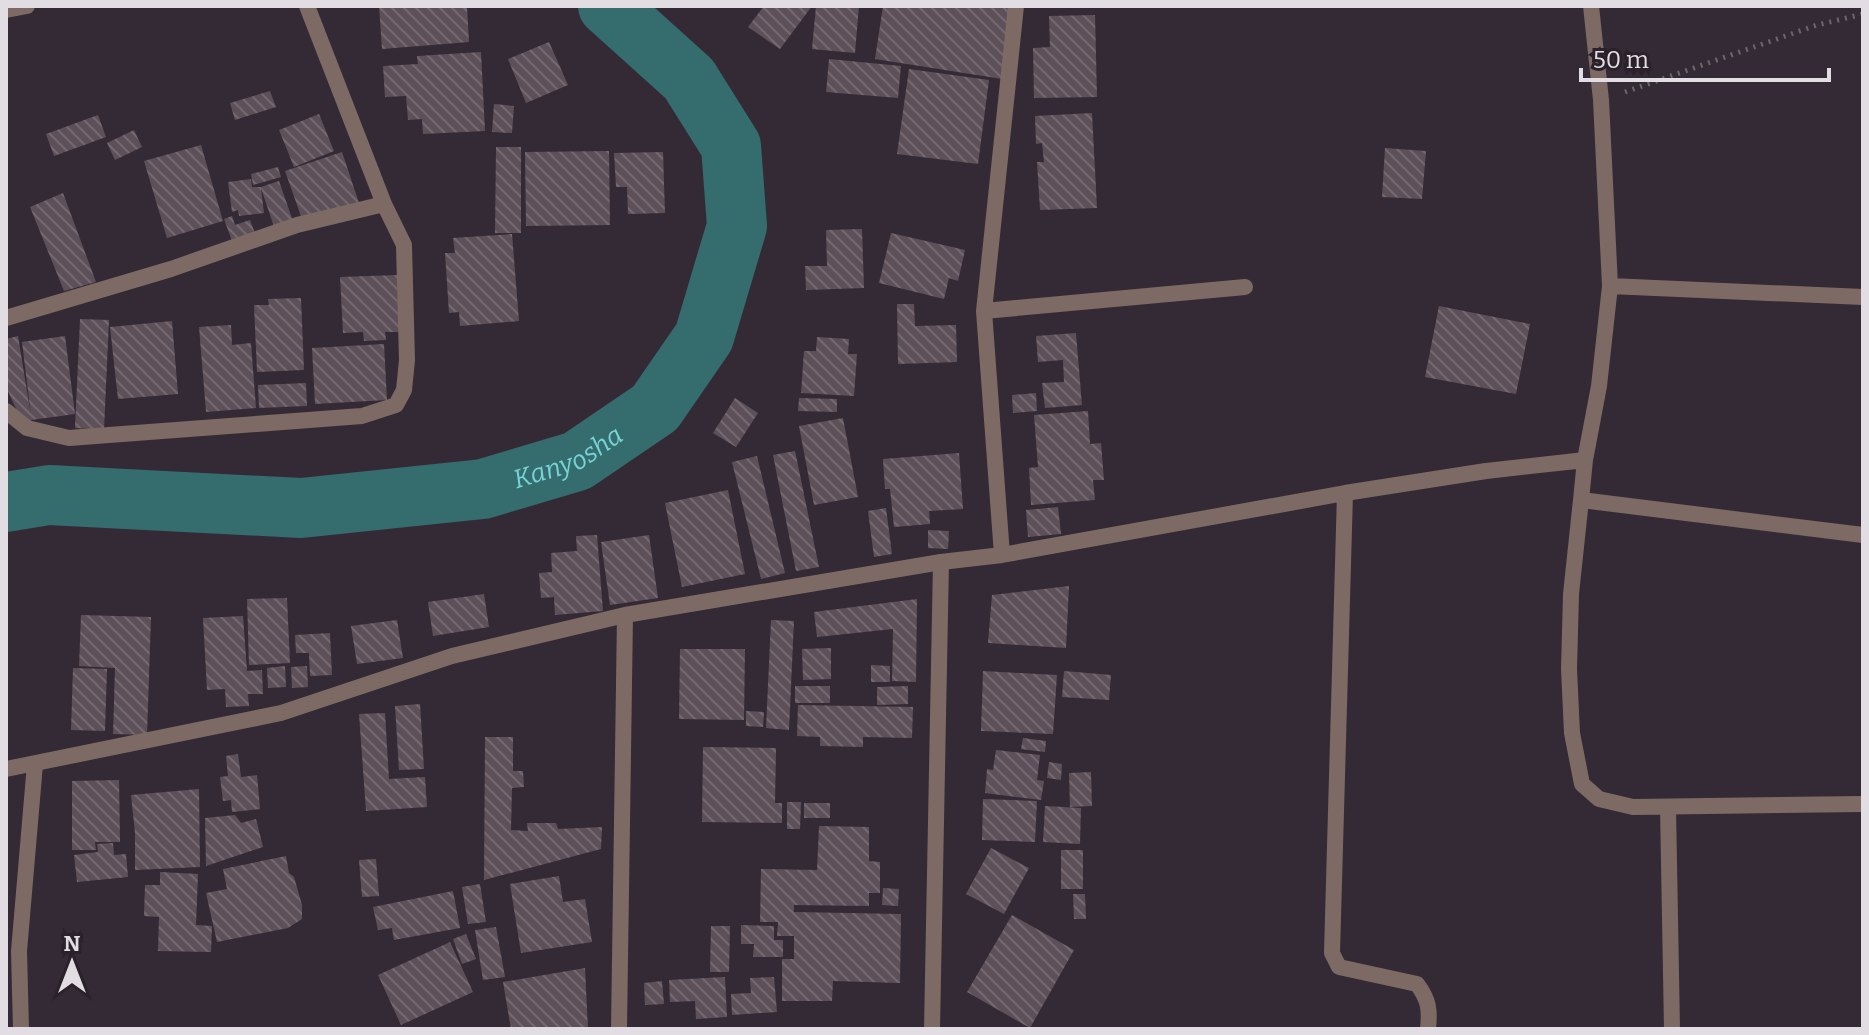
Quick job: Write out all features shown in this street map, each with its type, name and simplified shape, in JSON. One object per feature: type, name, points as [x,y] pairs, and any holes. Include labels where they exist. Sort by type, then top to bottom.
[{"type":"street","points":[[6,10],[27,6]]},
{"type":"street","points":[[6,411],[27,428],[69,438],[362,416],[396,405],[404,390],[407,360],[404,245],[384,204],[307,6]]},
{"type":"street","points":[[1002,555],[984,311],[1016,6]]},
{"type":"street","points":[[1591,6],[1601,100],[1610,286],[1599,386],[1585,460],[1571,594],[1569,669],[1572,733],[1582,784],[1599,799],[1633,807],[1863,804]]},
{"type":"street","points":[[6,318],[171,269],[297,225],[384,204]]},
{"type":"street","points":[[1610,286],[1863,297]]},
{"type":"street","points":[[984,311],[1245,287]]},
{"type":"street","points":[[6,769],[281,713],[452,656],[625,615],[941,562],[1002,555],[1345,493],[1486,471],[1585,460]]},
{"type":"street","points":[[1345,493],[1332,953],[1339,967],[1417,984],[1427,998],[1430,1013],[1428,1029]]},
{"type":"street","points":[[1581,500],[1863,535]]},
{"type":"street","points":[[932,1029],[941,562]]},
{"type":"street","points":[[619,1029],[625,615]]},
{"type":"street","points":[[21,1029],[19,951],[35,764]]},
{"type":"street","points":[[1668,807],[1672,1029]]},
{"type":"path","points":[[1601,100],[1817,25],[1863,14]]},
{"type":"building","points":[[379,6],[467,6],[469,42],[382,49]]},
{"type":"building","points":[[764,6],[812,6],[780,49],[748,27]]},
{"type":"building","points":[[816,6],[859,6],[855,53],[812,49]]},
{"type":"building","points":[[883,6],[1012,6],[1002,79],[875,59]]},
{"type":"building","points":[[1095,15],[1097,97],[1034,98],[1033,48],[1050,47],[1049,16]]},
{"type":"building","points":[[549,42],[568,85],[526,103],[508,59]]},
{"type":"building","points":[[481,52],[485,131],[423,134],[422,119],[408,120],[406,96],[385,97],[383,66],[418,64],[417,56]]},
{"type":"building","points":[[829,59],[901,66],[898,98],[826,92]]},
{"type":"building","points":[[909,69],[989,80],[978,164],[897,154]]},
{"type":"building","points":[[270,91],[276,107],[235,120],[230,103]]},
{"type":"building","points":[[494,104],[514,106],[512,133],[492,132]]},
{"type":"building","points":[[1092,113],[1097,208],[1040,210],[1037,162],[1044,162],[1042,143],[1036,144],[1035,116]]},
{"type":"building","points":[[319,114],[334,151],[294,167],[279,130]]},
{"type":"building","points":[[98,115],[106,137],[54,156],[46,134]]},
{"type":"building","points":[[134,130],[142,147],[115,160],[107,143]]},
{"type":"building","points":[[201,145],[223,221],[167,238],[144,161]]},
{"type":"building","points":[[496,147],[521,147],[521,233],[495,233]]},
{"type":"building","points":[[1385,148],[1426,151],[1422,199],[1382,197]]},
{"type":"building","points":[[609,151],[610,225],[526,226],[525,152]]},
{"type":"building","points":[[342,152],[359,203],[303,222],[285,171]]},
{"type":"building","points":[[663,152],[665,213],[628,214],[627,187],[616,187],[614,153]]},
{"type":"building","points":[[278,167],[281,177],[253,185],[251,174]]},
{"type":"building","points":[[251,179],[252,187],[279,181],[294,224],[275,230],[261,188],[264,213],[239,216],[238,210],[232,212],[228,182]]},
{"type":"building","points":[[63,193],[96,282],[64,291],[30,207]]},
{"type":"building","points":[[232,216],[235,225],[250,220],[255,233],[232,241],[224,219]]},
{"type":"building","points":[[862,229],[864,288],[806,290],[805,266],[827,266],[826,230]]},
{"type":"building","points":[[891,233],[965,250],[958,281],[949,278],[944,299],[879,283]]},
{"type":"building","points":[[512,234],[519,321],[460,326],[459,312],[449,313],[445,253],[455,253],[453,238]]},
{"type":"building","points":[[397,275],[399,332],[385,332],[386,340],[364,341],[363,332],[343,333],[340,277]]},
{"type":"building","points":[[301,298],[304,370],[257,372],[254,305],[269,305],[268,299]]},
{"type":"building","points":[[897,304],[914,304],[915,326],[956,325],[957,362],[898,364]]},
{"type":"building","points":[[1439,306],[1530,324],[1516,394],[1425,377]]},
{"type":"building","points":[[80,319],[109,320],[104,430],[75,428]]},
{"type":"building","points":[[172,321],[178,394],[118,399],[110,327]]},
{"type":"building","points":[[231,325],[232,345],[251,343],[256,408],[206,412],[199,327]]},
{"type":"building","points":[[1076,333],[1082,405],[1045,408],[1042,383],[1064,382],[1063,360],[1038,362],[1036,336]]},
{"type":"building","points":[[18,336],[31,416],[22,342],[65,336],[75,414],[31,420],[32,424],[24,426],[6,387],[6,339]]},
{"type":"building","points":[[817,337],[849,339],[848,354],[857,354],[854,396],[801,393],[804,351],[816,351]]},
{"type":"building","points":[[384,344],[387,400],[315,404],[312,348]]},
{"type":"building","points":[[306,383],[307,406],[259,408],[258,385]]},
{"type":"building","points":[[1036,393],[1037,411],[1013,413],[1012,395]]},
{"type":"building","points":[[735,398],[758,413],[736,447],[713,433]]},
{"type":"building","points":[[799,398],[837,399],[837,412],[798,411]]},
{"type":"building","points":[[1088,411],[1090,444],[1101,443],[1104,480],[1093,480],[1095,500],[1031,505],[1029,468],[1038,467],[1034,415]]},
{"type":"building","points":[[843,418],[858,497],[814,505],[799,426]]},
{"type":"building","points":[[795,451],[819,567],[796,571],[773,455]]},
{"type":"building","points":[[959,453],[963,509],[929,511],[930,524],[894,527],[890,489],[885,489],[883,459]]},
{"type":"building","points":[[757,456],[785,573],[761,579],[732,462]]},
{"type":"building","points":[[728,490],[745,574],[682,587],[665,503]]},
{"type":"building","points":[[1058,507],[1061,534],[1028,537],[1026,510]]},
{"type":"building","points":[[886,508],[892,554],[874,557],[868,511]]},
{"type":"building","points":[[928,530],[949,531],[948,549],[928,548]]},
{"type":"building","points":[[597,535],[603,611],[555,615],[554,597],[541,598],[539,573],[552,572],[551,553],[577,551],[576,536]]},
{"type":"building","points":[[649,535],[658,598],[610,605],[601,542]]},
{"type":"building","points":[[1069,586],[1066,648],[988,643],[992,595]]},
{"type":"building","points":[[484,594],[489,627],[433,636],[428,602]]},
{"type":"building","points":[[287,598],[290,663],[249,665],[247,599]]},
{"type":"building","points":[[917,599],[916,682],[892,681],[893,629],[817,637],[814,612]]},
{"type":"building","points":[[81,615],[151,617],[147,735],[113,734],[115,668],[79,666]]},
{"type":"building","points":[[243,616],[247,671],[262,670],[263,694],[248,694],[249,706],[226,707],[225,689],[207,690],[203,618]]},
{"type":"building","points":[[397,620],[403,658],[357,664],[351,626]]},
{"type":"building","points":[[771,620],[794,621],[789,730],[766,728]]},
{"type":"building","points":[[330,633],[332,675],[310,676],[309,653],[296,653],[295,635]]},
{"type":"building","points":[[831,648],[831,679],[803,680],[802,649]]},
{"type":"building","points":[[680,649],[745,649],[744,720],[679,719]]},
{"type":"building","points":[[871,665],[890,666],[890,682],[871,682]]},
{"type":"building","points":[[285,666],[286,687],[268,688],[267,668]]},
{"type":"building","points":[[307,666],[308,687],[292,688],[291,667]]},
{"type":"building","points":[[73,668],[107,669],[105,731],[71,730]]},
{"type":"building","points":[[983,671],[1057,675],[1053,734],[981,731]]},
{"type":"building","points":[[1064,671],[1111,675],[1109,700],[1062,697]]},
{"type":"building","points":[[795,686],[830,686],[830,703],[795,703]]},
{"type":"building","points":[[908,686],[908,704],[877,705],[877,687]]},
{"type":"building","points":[[420,704],[424,769],[399,770],[395,706]]},
{"type":"building","points":[[798,705],[913,707],[912,738],[863,737],[863,747],[820,746],[820,737],[797,736]]},
{"type":"building","points":[[746,711],[764,712],[763,727],[746,726]]},
{"type":"building","points":[[385,713],[389,779],[425,777],[427,807],[366,811],[359,714]]},
{"type":"building","points":[[485,737],[513,737],[513,771],[523,771],[524,787],[512,788],[511,830],[528,831],[527,823],[556,823],[558,829],[602,827],[601,849],[484,880]]},
{"type":"building","points":[[1023,738],[1046,741],[1045,752],[1021,749]]},
{"type":"building","points":[[703,747],[776,748],[775,803],[782,803],[782,823],[702,822]]},
{"type":"building","points":[[996,750],[1040,755],[1037,780],[1044,781],[1041,800],[985,793],[987,769],[993,770]]},
{"type":"building","points":[[238,754],[241,777],[257,775],[260,809],[232,812],[231,800],[223,801],[220,777],[228,776],[226,756]]},
{"type":"building","points":[[1049,762],[1062,764],[1061,780],[1047,778]]},
{"type":"building","points":[[1091,772],[1092,806],[1070,807],[1069,773]]},
{"type":"building","points":[[119,780],[120,842],[95,842],[96,850],[72,850],[72,781]]},
{"type":"building","points":[[199,789],[200,867],[135,870],[131,795]]},
{"type":"building","points":[[983,799],[1037,801],[1035,842],[982,840]]},
{"type":"building","points":[[787,802],[801,802],[800,829],[787,829]]},
{"type":"building","points":[[804,803],[830,803],[830,818],[804,818]]},
{"type":"building","points":[[1045,806],[1081,808],[1080,844],[1043,842]]},
{"type":"building","points":[[235,815],[241,823],[256,819],[263,847],[206,866],[205,818]]},
{"type":"building","points":[[819,826],[869,827],[869,861],[880,862],[880,893],[869,893],[869,906],[794,905],[794,912],[901,914],[900,983],[833,981],[832,1001],[782,1001],[782,959],[794,959],[794,936],[777,936],[778,922],[760,922],[761,869],[817,870]]},
{"type":"building","points":[[113,843],[114,855],[126,854],[128,877],[77,882],[74,855],[98,852],[97,844]]},
{"type":"building","points":[[991,848],[1029,868],[1004,914],[966,894]]},
{"type":"building","points":[[1061,850],[1083,850],[1083,889],[1061,889]]},
{"type":"building","points":[[286,856],[289,873],[294,877],[302,905],[302,919],[288,928],[217,942],[206,893],[227,889],[223,869]]},
{"type":"building","points":[[376,859],[379,896],[362,897],[359,860]]},
{"type":"building","points":[[160,872],[198,874],[196,925],[212,926],[211,952],[158,951],[159,917],[144,916],[145,885],[160,885]]},
{"type":"building","points":[[559,876],[563,902],[585,899],[592,942],[521,953],[510,884]]},
{"type":"building","points":[[480,884],[486,922],[468,924],[462,887]]},
{"type":"building","points":[[883,888],[899,889],[898,906],[882,905]]},
{"type":"building","points":[[453,891],[460,928],[394,940],[392,928],[378,930],[373,907]]},
{"type":"building","points":[[1073,894],[1085,894],[1086,919],[1074,919]]},
{"type":"building","points":[[1012,915],[1074,950],[1030,1028],[967,992]]},
{"type":"building","points":[[741,925],[774,926],[774,940],[783,940],[783,957],[753,957],[754,944],[741,944]]},
{"type":"building","points":[[711,926],[730,926],[729,972],[710,972]]},
{"type":"building","points":[[496,927],[505,977],[483,980],[475,930]]},
{"type":"building","points":[[466,934],[476,959],[462,964],[453,939]]},
{"type":"building","points":[[450,942],[473,992],[401,1025],[378,975]]},
{"type":"building","points":[[585,968],[588,1029],[511,1029],[503,982]]},
{"type":"building","points":[[725,977],[727,1017],[696,1019],[695,1001],[670,1002],[669,980]]},
{"type":"building","points":[[774,977],[777,1012],[732,1015],[731,994],[751,993],[750,978]]},
{"type":"building","points":[[662,981],[664,1004],[645,1005],[644,983]]},
{"type":"waterway","name":"Kanyosha","points":[[6,502],[49,495],[301,508],[483,489],[577,461],[655,408],[704,337],[737,226],[731,146],[689,79],[608,6]]}]
